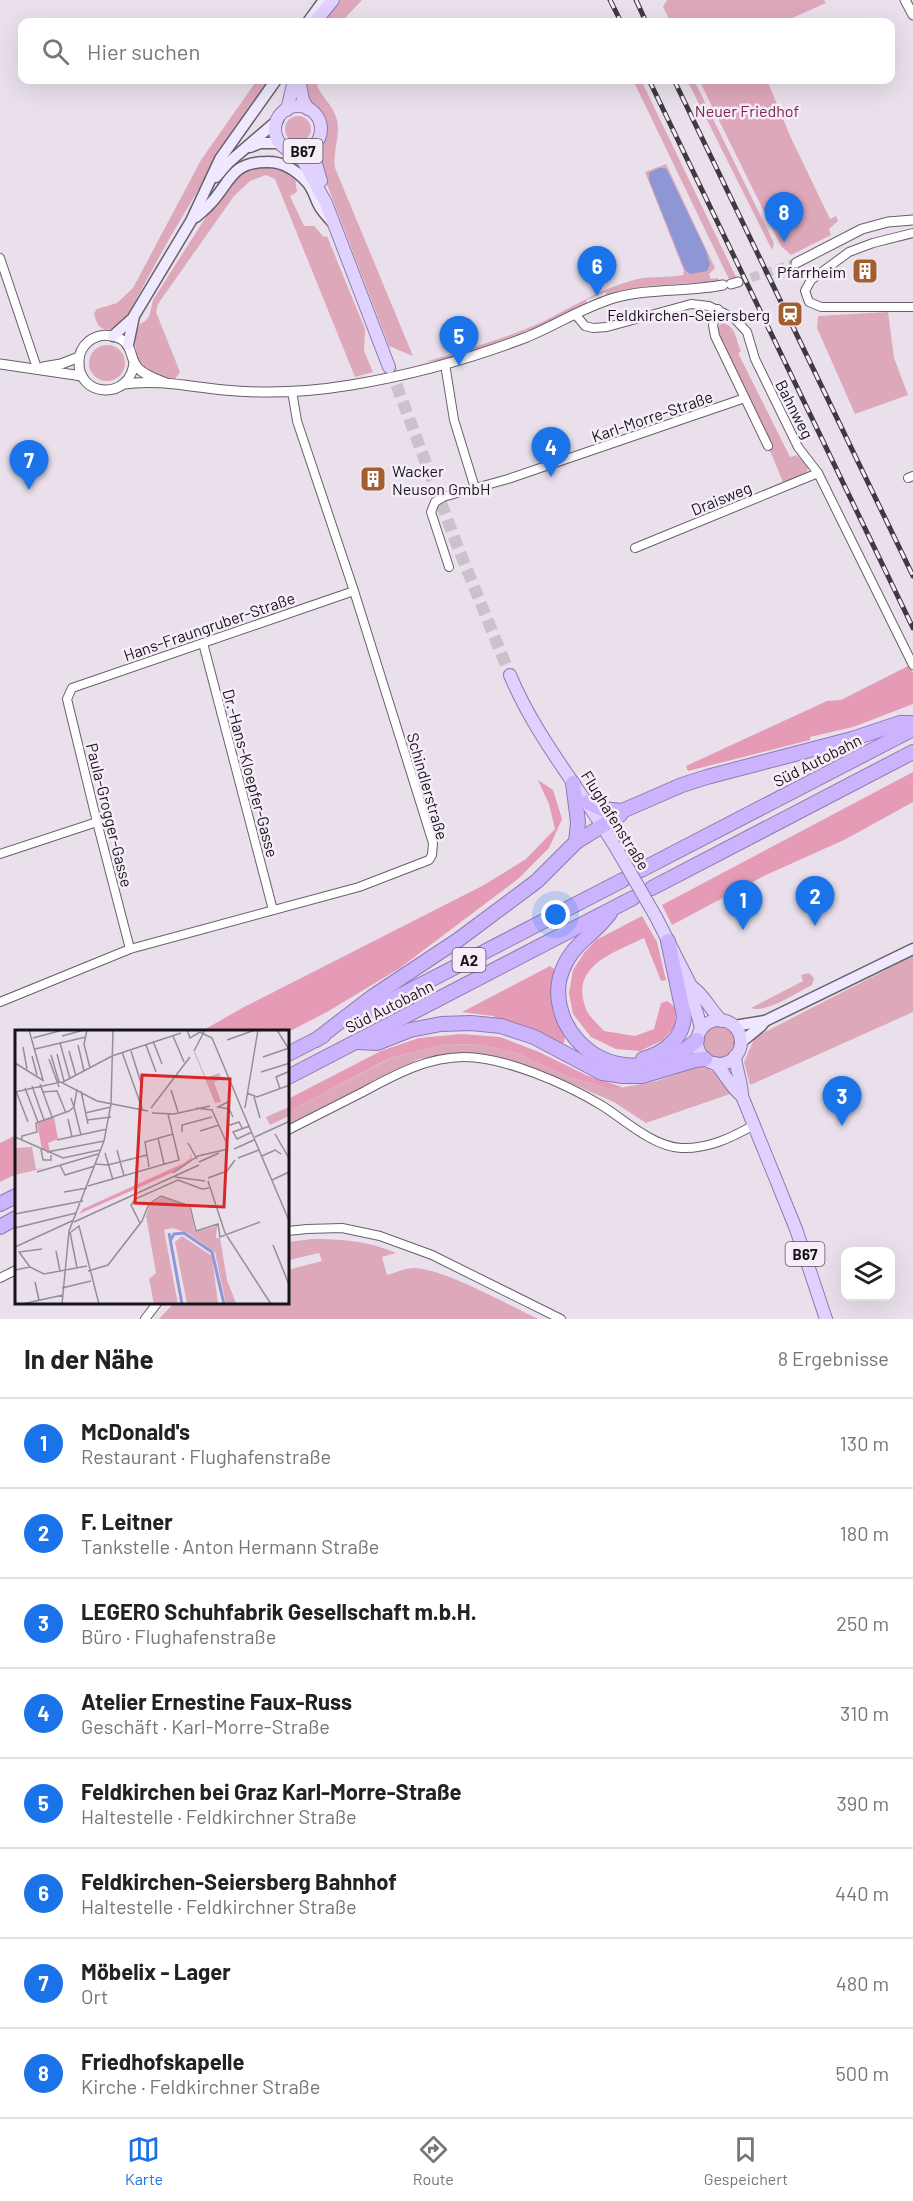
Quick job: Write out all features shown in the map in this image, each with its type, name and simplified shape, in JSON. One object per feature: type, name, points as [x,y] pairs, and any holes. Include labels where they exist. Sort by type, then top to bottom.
[{"type":"highway","points":[[586,802],[602,809],[622,811],[690,782],[852,739],[900,723],[913,723]]},
{"type":"highway","name":"Süd Autobahn","points":[[641,870],[913,729]]},
{"type":"highway","points":[[652,888],[913,752]]},
{"type":"highway","points":[[573,783],[578,822],[576,842]]},
{"type":"highway","points":[[316,1040],[372,997],[450,946],[537,881],[576,842],[620,815],[622,811]]},
{"type":"highway","name":"Süd Autobahn","points":[[290,1053],[623,880]]},
{"type":"highway","name":"Süd Autobahn","points":[[290,1076],[633,898]]},
{"type":"highway","points":[[612,910],[600,927],[585,937],[570,955],[560,979],[558,997],[567,1024],[582,1046],[595,1056],[625,1065],[653,1064],[667,1060],[685,1050],[699,1035]]},
{"type":"highway","points":[[625,1065],[652,1057],[676,1041],[684,1027],[684,1016],[668,940]]},
{"type":"highway","points":[[356,1041],[377,1043],[410,1030],[441,1023],[471,1023],[501,1026],[534,1037],[602,1073],[642,1076],[694,1060],[710,1061]]},
{"type":"highway","points":[[0,1204],[15,1196]]},
{"type":"highway","points":[[0,1227],[15,1219]]},
{"type":"main road","points":[[311,18],[324,0]]},
{"type":"main road","points":[[318,18],[333,0]]},
{"type":"main road","points":[[113,336],[134,316],[191,221],[220,159],[273,84]]},
{"type":"main road","name":"B67","points":[[293,84],[287,110],[278,120],[276,132],[280,143],[302,159],[326,203]]},
{"type":"main road","name":"B67","points":[[301,84],[303,100],[321,125],[321,132],[313,154],[326,203],[389,367]]},
{"type":"main road","points":[[287,110],[308,108]]},
{"type":"main road","points":[[210,184],[228,164],[278,120]]},
{"type":"main road","points":[[246,148],[260,143],[280,143]]},
{"type":"main road","name":"B67","points":[[293,152],[308,150],[315,145]]},
{"type":"main road","points":[[191,221],[211,204],[223,184],[239,168],[255,162],[270,161],[287,166],[302,177],[314,192],[320,208],[333,223]]},
{"type":"main road","points":[[128,345],[134,316]]},
{"type":"main road","name":"Flughafenstraße","points":[[510,675],[540,735],[620,853],[668,940],[691,986],[691,993],[700,1019],[699,1052],[722,1070],[735,1090],[742,1096]]},
{"type":"main road","points":[[699,1035],[713,1021],[728,1024],[765,1021],[913,949]]},
{"type":"main road","name":"Flughafenstraße","points":[[691,986],[698,990],[713,1013],[739,1033],[740,1042],[735,1056],[742,1096],[796,1228],[826,1319]]},
{"type":"main road","points":[[740,1042],[765,1021]]},
{"type":"main road","points":[[710,1061],[729,1061],[735,1056]]},
{"type":"street","points":[[905,0],[913,15]]},
{"type":"street","points":[[796,262],[862,229],[888,222],[913,220]]},
{"type":"street","points":[[913,233],[849,252],[811,280],[806,286],[805,294],[813,304],[821,307],[913,307]]},
{"type":"street","points":[[0,258],[38,368]]},
{"type":"street","points":[[124,384],[130,377],[134,363],[133,353],[128,345],[113,336],[101,335],[90,341],[81,351],[79,367],[88,384],[98,389],[109,390],[135,382],[257,392],[292,392],[351,386],[445,364],[512,342],[607,301],[636,293],[731,284]]},
{"type":"street","name":"Bahnweg","points":[[575,314],[585,326],[607,327],[680,305],[700,303],[718,309],[740,323],[747,332],[755,359],[798,447],[818,473],[913,665]]},
{"type":"street","points":[[718,309],[713,325],[715,336],[768,446]]},
{"type":"street","points":[[38,368],[61,364],[79,357]]},
{"type":"street","points":[[134,363],[145,374],[169,384]]},
{"type":"street","points":[[0,364],[82,376]]},
{"type":"street","points":[[445,364],[454,420],[475,488]]},
{"type":"street","name":"Schindlerstraße","points":[[0,1002],[130,949],[359,887],[429,860],[432,855],[433,843],[354,591],[297,421],[292,392]]},
{"type":"street","name":"Karl-Morre-Straße","points":[[449,567],[432,517],[432,506],[443,497],[508,478],[745,398]]},
{"type":"street","name":"Draisweg","points":[[635,548],[818,473]]},
{"type":"street","name":"Hans-Fraungruber-Straße","points":[[72,688],[354,591]]},
{"type":"street","name":"Dr.-Hans-Kloepfer-Gasse","points":[[203,643],[273,910]]},
{"type":"street","name":"Paula-Grogger-Gasse","points":[[72,688],[67,699],[130,949]]},
{"type":"street","points":[[0,854],[97,822]]},
{"type":"street","points":[[290,1129],[407,1069],[464,1057],[502,1063],[541,1076],[598,1103],[656,1140],[679,1148],[705,1147],[754,1125]]},
{"type":"street","points":[[290,1231],[307,1228],[342,1228],[380,1236],[432,1256],[561,1319]]},
{"type":"street","points":[[0,1278],[15,1270]]},
{"type":"street","points":[[146,1319],[157,1304]]},
{"type":"green space","points":[[341,0],[362,0],[345,18],[325,18]]},
{"type":"green space","points":[[667,0],[824,0],[826,3],[792,18],[669,18],[663,7]]},
{"type":"green space","points":[[254,84],[269,84],[210,170],[123,323],[108,330],[101,328],[94,313],[97,309],[117,303],[133,288],[201,160]]},
{"type":"green space","points":[[305,84],[317,84],[334,112],[338,123],[335,168],[413,356],[389,346],[321,169],[320,156],[326,135],[326,122],[309,100]]},
{"type":"green space","points":[[635,84],[643,84],[736,277],[729,279]]},
{"type":"green space","points":[[689,84],[696,84],[774,243],[772,250]]},
{"type":"green space","name":"Neuer Friedhof","points":[[701,84],[769,84],[791,138],[830,219],[836,216],[838,221],[829,229],[831,235],[791,255],[781,246]]},
{"type":"green space","points":[[298,116],[307,120],[311,129],[307,138],[298,142],[289,138],[285,129],[289,120]]},
{"type":"green space","points":[[666,164],[715,268],[709,274],[711,279],[718,278],[720,281],[648,286],[607,295],[605,292],[539,326],[446,360],[425,362],[528,328],[600,292],[625,283],[644,278],[683,275],[684,271],[645,172]]},
{"type":"green space","points":[[267,165],[283,170],[295,178],[297,192],[290,196],[304,226],[314,226],[324,237],[327,236],[365,329],[364,351],[373,372],[355,377],[275,179],[266,175],[250,181],[234,196],[158,304],[156,312],[180,372],[175,379],[155,373],[141,362],[137,354],[136,335],[140,324],[149,317],[153,300],[216,201],[240,172]]},
{"type":"green space","points":[[888,312],[894,358],[908,395],[855,414],[817,328],[818,316]]},
{"type":"green space","points":[[721,323],[733,329],[741,352],[738,353],[790,457],[797,455],[808,467],[807,472],[799,478],[783,482],[748,398],[719,338],[717,329]]},
{"type":"green space","points":[[107,345],[120,350],[125,363],[120,376],[107,381],[94,376],[89,363],[94,350]]},
{"type":"green space","points":[[913,956],[913,1012],[750,1085],[744,1062],[755,1037]]},
{"type":"green space","points":[[809,973],[814,978],[812,985],[773,1005],[757,1009],[751,1008],[803,981],[801,975]]},
{"type":"green space","points":[[718,1025],[730,1030],[735,1042],[730,1054],[718,1059],[706,1054],[701,1042],[706,1030]]},
{"type":"green space","points":[[447,1044],[484,1045],[519,1054],[566,1076],[614,1090],[656,1081],[689,1069],[705,1067],[721,1080],[730,1094],[646,1123],[614,1102],[507,1059],[478,1053],[449,1054],[419,1059],[290,1124],[290,1111],[391,1058]]},
{"type":"green space","points":[[312,1239],[334,1240],[386,1249],[396,1253],[382,1257],[387,1275],[411,1268],[442,1274],[538,1319],[159,1319],[173,1304],[290,1304],[290,1269],[322,1261],[319,1253],[290,1260],[290,1242]]},
{"type":"shaded area","points":[[910,665],[913,673],[913,704],[853,727],[810,737],[810,740],[688,771],[686,766],[827,701],[841,700]]},
{"type":"shaded area","points":[[913,772],[913,802],[846,839],[766,875],[672,925],[662,905]]},
{"type":"shaded area","points":[[538,780],[553,790],[562,819],[549,848],[518,879],[400,968],[327,1012],[290,1031],[204,1030],[244,1007],[484,885],[526,859],[555,829],[549,804]]},
{"type":"shaded area","points":[[642,916],[657,942],[666,980],[661,981],[644,938],[608,955],[589,971],[584,981],[582,994],[586,1009],[604,1031],[635,1036],[654,1029],[661,1003],[667,1001],[676,1008],[675,1026],[663,1040],[640,1051],[616,1049],[591,1037],[573,1014],[569,993],[573,970],[596,940]]},
{"type":"shaded area","points":[[550,966],[557,971],[556,1013],[565,1036],[564,1043],[552,1043],[493,1016],[462,1012]]},
{"type":"shaded area","points":[[461,1034],[500,1037],[539,1052],[588,1076],[622,1087],[614,1090],[566,1076],[519,1054],[484,1045],[447,1044],[390,1058],[290,1111],[290,1098],[381,1051],[419,1038]]},
{"type":"shaded area","points":[[15,1136],[15,1174],[0,1182],[0,1143]]},
{"type":"water","points":[[665,168],[668,172],[706,251],[710,264],[707,271],[690,274],[685,270],[649,180],[649,173]]},
{"type":"tunnel","points":[[738,282],[796,263]]},
{"type":"tunnel","points":[[390,368],[457,545],[510,675]]},
{"type":"railway","points":[[610,0],[619,18]]},
{"type":"railway","points":[[636,0],[644,18]]},
{"type":"railway","points":[[651,84],[913,628]]},
{"type":"railway","points":[[676,84],[913,576]]},
{"type":"place","name":"Friedhofskapelle","points":[[784,242]]},
{"type":"place","name":"Pfarrheim","points":[[865,271]]},
{"type":"place","name":"Feldkirchen-Seiersberg Bahnhof","points":[[597,296]]},
{"type":"place","name":"Feldkirchen-Seiersberg","points":[[790,314]]},
{"type":"place","name":"Feldkirchen bei Graz Karl-Morre-Straße","points":[[459,366]]},
{"type":"place","name":"Atelier Ernestine Faux-Russ","points":[[551,477]]},
{"type":"place","name":"Wacker Neuson GmbH","points":[[373,479]]},
{"type":"place","name":"Möbelix - Lager","points":[[29,490]]},
{"type":"place","name":"F. Leitner","points":[[815,926]]},
{"type":"place","name":"McDonald's","points":[[743,930]]},
{"type":"place","name":"LEGERO Schuhfabrik Gesellschaft m.b.H.","points":[[842,1126]]}]
